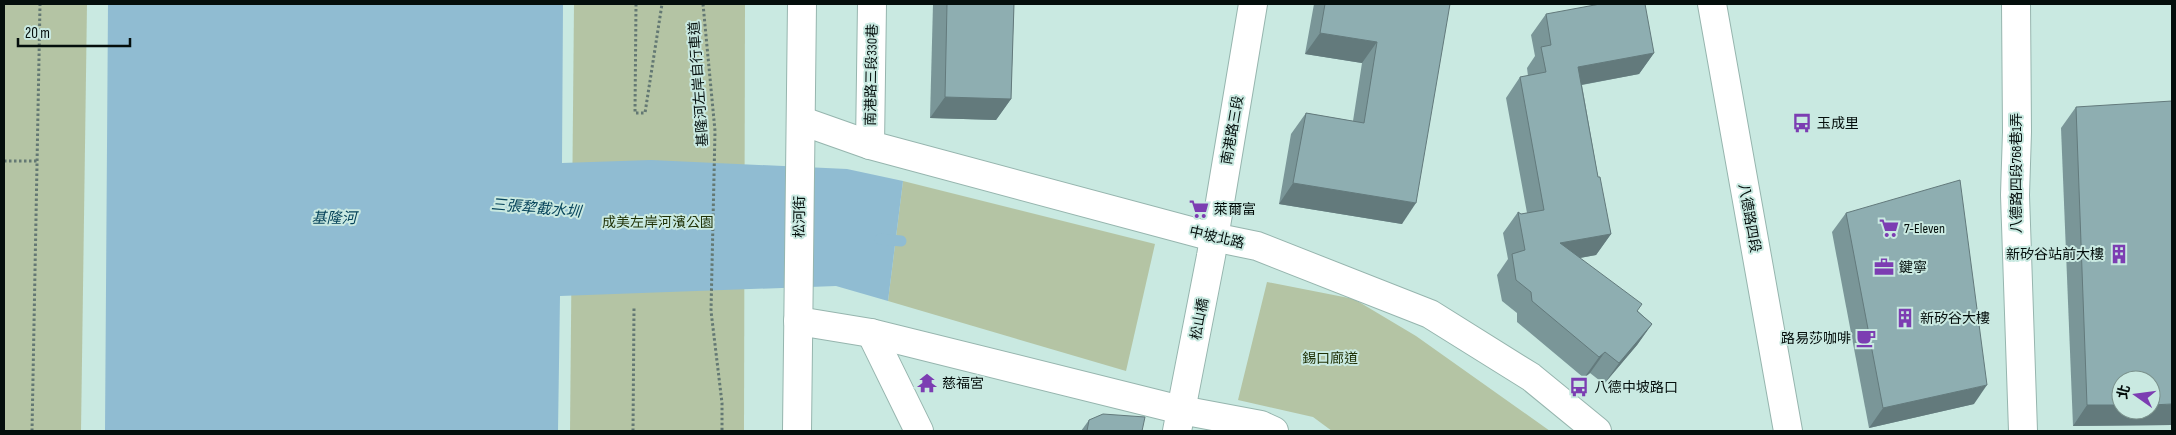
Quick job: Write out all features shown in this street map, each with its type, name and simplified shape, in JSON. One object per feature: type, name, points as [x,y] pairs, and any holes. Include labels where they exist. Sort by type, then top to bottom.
[{"type":"street","name":"松河街","points":[[798,431],[802,4]]},
{"type":"street","name":"南港路三段330巷","points":[[870,146],[872,4]]},
{"type":"street","name":"南港路三段","points":[[1212,246],[1253,4]]},
{"type":"street","name":"八德路四段","points":[[1712,4],[1788,431]]},
{"type":"street","name":"八德路四段768巷1弄","points":[[2016,4],[2017,132],[2015,195],[2023,431]]},
{"type":"street","name":"中坡北路","points":[[802,121],[870,146],[1212,246],[1257,246],[1430,314],[1531,377],[1597,431]]},
{"type":"street","name":"松山橋","points":[[1179,420],[1212,246]]},
{"type":"street","points":[[798,311],[1179,420],[1261,425],[1274,431]]},
{"type":"street","points":[[871,333],[919,431]]},
{"type":"path","points":[[32,431],[40,4]]},
{"type":"path","points":[[636,4],[635,113],[645,113],[662,4]]},
{"type":"path","name":"基隆河左岸自行車道","points":[[703,4],[715,131],[711,311],[722,403],[722,431]]},
{"type":"path","points":[[4,161],[37,161]]},
{"type":"path","points":[[633,431],[634,308]]},
{"type":"green space","points":[[4,4],[87,4],[81,431],[4,431]]},
{"type":"green space","name":"成美左岸河濱公園","points":[[574,4],[745,4],[744,431],[570,431]]},
{"type":"green space","points":[[903,181],[1155,244],[1126,371],[888,301]]},
{"type":"green space","name":"錫口廊道","points":[[1267,282],[1354,299],[1416,336],[1550,431],[1332,431],[1313,417],[1238,400]]},
{"type":"water","name":"基隆河","points":[[108,4],[563,4],[562,163],[651,160],[847,169],[903,181],[888,301],[836,286],[560,296],[558,431],[105,431]]},
{"type":"building","points":[[947,4],[1014,4],[1011,99],[945,97]]},
{"type":"building","points":[[1325,4],[1450,4],[1416,203],[1293,183],[1306,113],[1364,123],[1377,42],[1320,33]]},
{"type":"building","points":[[1600,4],[1645,4],[1654,53],[1578,67],[1598,177],[1600,177],[1611,234],[1560,243],[1642,304],[1637,311],[1652,324],[1619,363],[1605,352],[1599,357],[1532,301],[1531,292],[1516,280],[1512,254],[1525,250],[1518,212],[1521,214],[1544,210],[1520,77],[1546,72],[1541,47],[1551,45],[1546,14]]},
{"type":"building","name":"新矽谷站前大樓","points":[[2172,101],[2172,404],[2161,405],[2161,370],[2111,370],[2111,405],[2087,405],[2076,107]]},
{"type":"building","name":"新矽谷大樓","points":[[1960,180],[1987,385],[1883,408],[1846,213]]},
{"type":"building","points":[[1103,414],[1145,417],[1142,431],[1087,431],[1089,420]]},
{"type":"waterway","name":"三張犂截水圳","points":[[880,239],[901,241]]},
{"type":"place","name":"玉成里","points":[[1802,123]]},
{"type":"place","name":"萊爾富","points":[[1199,209]]},
{"type":"place","name":"7-Eleven","points":[[1889,228]]},
{"type":"place","name":"新矽谷站前大樓","points":[[2119,254]]},
{"type":"place","name":"鍵寧","points":[[1884,267]]},
{"type":"place","name":"新矽谷大樓","points":[[1905,318]]},
{"type":"place","name":"路易莎咖啡","points":[[1866,338]]},
{"type":"place","name":"慈福宮","points":[[927,383]]},
{"type":"place","name":"八德中坡路口","points":[[1579,387]]}]
